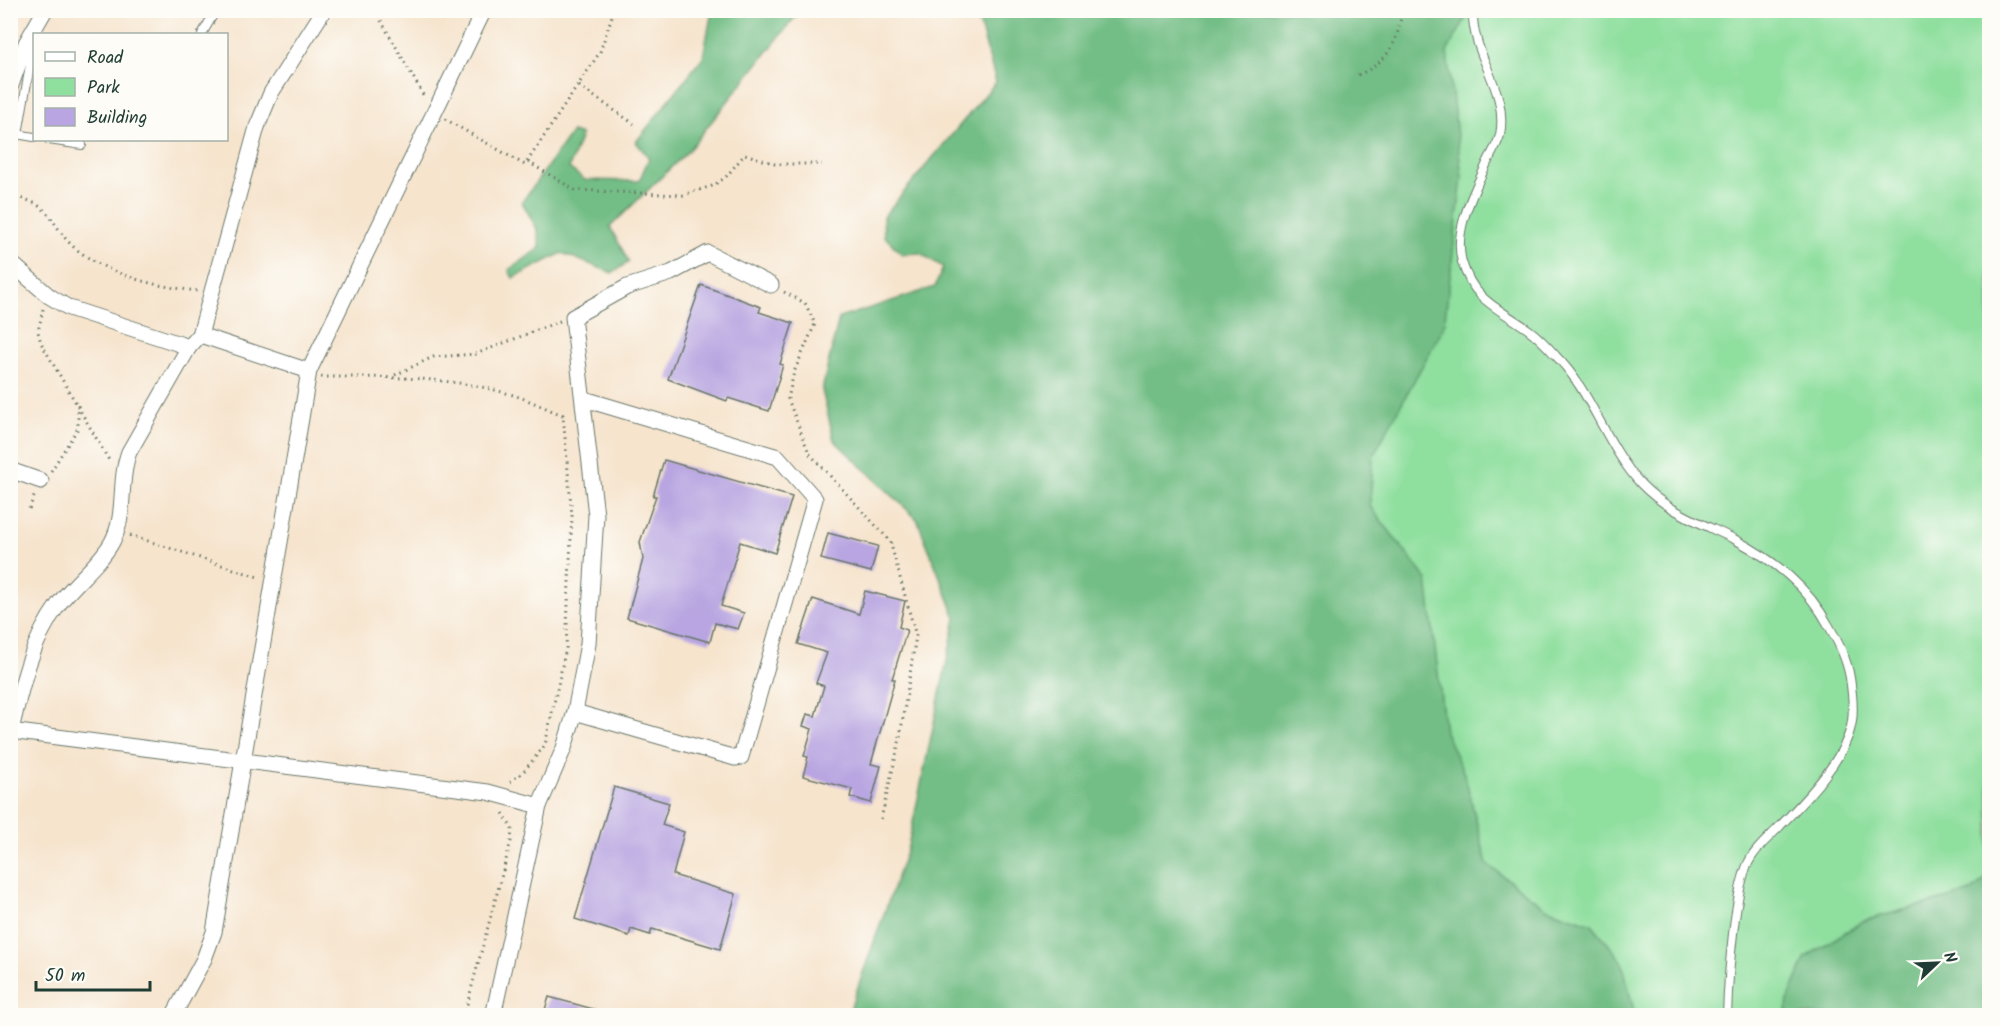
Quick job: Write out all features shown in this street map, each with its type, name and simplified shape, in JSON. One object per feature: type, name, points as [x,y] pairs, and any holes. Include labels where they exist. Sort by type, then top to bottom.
[{"type":"street","points":[[324,10],[271,93],[261,118],[200,335],[189,347],[129,452],[112,543],[57,606],[41,632],[29,659],[11,732],[488,792],[539,806]]},
{"type":"street","points":[[173,1016],[204,959],[214,932],[309,371],[484,10]]},
{"type":"street","points":[[10,88],[38,13]]},
{"type":"street","points":[[493,1016],[539,806],[564,748],[575,712],[588,644],[596,515],[573,317],[627,287],[671,273],[708,253],[771,285]]},
{"type":"street","points":[[10,262],[49,296],[69,308],[189,347]]},
{"type":"street","points":[[200,335],[309,371]]},
{"type":"street","points":[[575,712],[735,758],[741,757],[815,499],[778,457],[584,399]]},
{"type":"street","points":[[10,470],[41,481]]},
{"type":"lane","points":[[203,33],[216,10]]},
{"type":"lane","points":[[1473,10],[1475,43],[1492,78],[1501,105],[1500,136],[1462,224],[1459,241],[1461,260],[1470,285],[1504,316],[1530,330],[1559,359],[1584,394],[1624,461],[1659,501],[1686,518],[1765,557],[1800,585],[1828,624],[1842,650],[1850,673],[1852,722],[1843,748],[1803,803],[1750,858],[1741,880],[1727,1016]]},
{"type":"lane","points":[[10,152],[30,65],[31,45],[28,38]]},
{"type":"lane","points":[[15,134],[33,137]]},
{"type":"lane","points":[[56,141],[82,145]]},
{"type":"path","points":[[375,10],[433,112],[525,165],[600,52],[614,10]]},
{"type":"path","points":[[1358,75],[1376,68],[1388,56],[1402,10]]},
{"type":"path","points":[[579,86],[634,124]]},
{"type":"path","points":[[528,162],[575,190],[683,195],[712,186],[725,178],[745,154],[775,164],[822,164]]},
{"type":"path","points":[[10,196],[41,205],[78,251],[115,271],[173,289],[212,292]]},
{"type":"path","points":[[771,285],[805,303],[815,324],[794,372],[788,399],[809,453],[890,541],[916,636],[899,743],[880,823]]},
{"type":"path","points":[[49,296],[40,316],[38,332],[41,343],[78,403],[99,446],[123,478]]},
{"type":"path","points":[[393,376],[433,357],[476,354],[573,317]]},
{"type":"path","points":[[309,371],[320,377],[393,376],[492,389],[562,416],[572,516],[566,648],[545,745],[524,771],[500,791],[488,792],[512,829],[464,1016]]},
{"type":"path","points":[[29,509],[41,481],[71,442],[78,428],[78,403]]},
{"type":"path","points":[[116,531],[274,582]]},
{"type":"green space","points":[[712,11],[800,11],[688,151],[610,227],[629,262],[612,273],[562,253],[513,278],[509,270],[540,248],[538,231],[522,202],[572,132],[581,135],[569,168],[585,180],[639,181],[649,158],[636,142],[703,57]]},
{"type":"green space","points":[[961,11],[1470,11],[1447,52],[1462,178],[1444,326],[1373,456],[1370,506],[1427,580],[1445,732],[1465,776],[1487,864],[1546,908],[1592,924],[1622,961],[1635,1015],[848,1015],[908,846],[956,618],[917,519],[834,440],[822,390],[839,318],[935,287],[943,267],[920,253],[902,254],[884,236],[883,217],[996,82],[980,25]]},
{"type":"green space","points":[[1274,11],[1989,11],[1989,1015],[1239,1016]]},
{"type":"green space","points":[[1989,876],[1989,1015],[1786,1015],[1788,1000],[1806,957],[1863,921],[1971,892]]},
{"type":"building","points":[[701,285],[761,307],[759,312],[793,323],[769,411],[728,398],[727,401],[668,379]]},
{"type":"building","points":[[664,460],[792,497],[775,553],[740,542],[721,606],[744,613],[738,629],[715,623],[710,642],[627,618],[643,559],[640,542],[656,496],[653,496]]},
{"type":"building","points":[[828,533],[878,546],[871,572],[821,559]]},
{"type":"building","points":[[865,591],[905,601],[899,627],[907,630],[871,764],[881,766],[871,803],[850,797],[852,789],[803,776],[808,757],[804,756],[812,729],[803,726],[807,714],[815,716],[824,686],[816,683],[827,653],[798,644],[813,599],[859,614]]},
{"type":"building","points":[[614,787],[669,803],[662,825],[684,832],[673,875],[736,894],[720,949],[652,929],[650,935],[631,929],[629,936],[575,919]]},
{"type":"building","points":[[549,997],[608,1013],[607,1016],[543,1016]]}]
